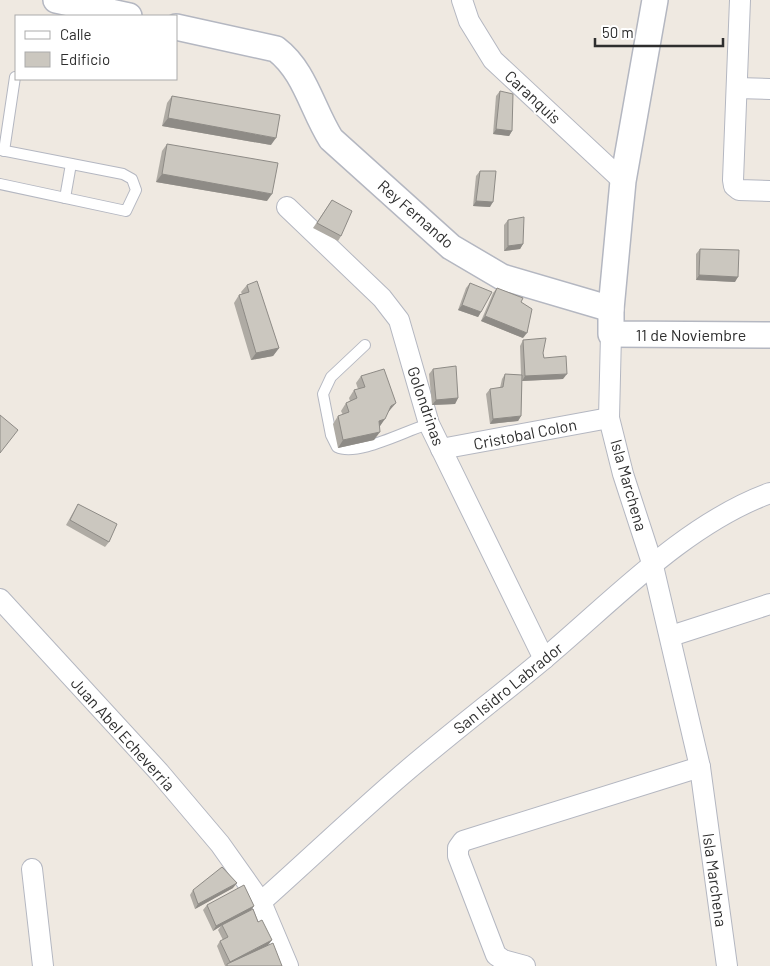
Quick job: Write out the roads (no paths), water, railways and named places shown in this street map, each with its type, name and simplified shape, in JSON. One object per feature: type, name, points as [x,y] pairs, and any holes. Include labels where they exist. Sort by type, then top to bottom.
[{"type":"street","points":[[56,0],[124,15]]},
{"type":"street","name":"Caranquis","points":[[462,0],[469,21],[493,60],[623,181]]},
{"type":"street","name":"Isla Marchena","points":[[655,0],[623,181],[611,309],[610,418],[623,474],[653,566],[671,636],[700,767],[727,966]]},
{"type":"street","points":[[740,0],[733,180],[734,186],[739,190],[770,191]]},
{"type":"street","name":"Rey Fernando","points":[[178,27],[276,49],[287,58],[296,70],[320,121],[331,139],[451,246],[502,277],[611,309]]},
{"type":"street","points":[[737,88],[770,89]]},
{"type":"street","name":"Golondrinas","points":[[287,207],[382,298],[399,320],[429,424],[544,659]]},
{"type":"street","name":"11 de Noviembre","points":[[611,334],[770,336]]},
{"type":"street","name":"Cristobal Colon","points":[[441,449],[610,418]]},
{"type":"street","name":"San Isidro Labrador","points":[[261,902],[396,780],[544,659],[653,566],[711,522],[741,504],[770,493]]},
{"type":"street","name":"Juan Abel Echeverria","points":[[0,599],[159,772],[242,873],[261,902],[288,966]]},
{"type":"street","points":[[671,636],[770,604]]},
{"type":"street","points":[[525,966],[503,960],[496,955],[458,856],[458,848],[463,841],[700,767]]},
{"type":"street","points":[[32,869],[43,966]]},
{"type":"lane","points":[[0,184],[126,210],[136,190],[132,179],[123,174],[2,150],[15,77]]},
{"type":"lane","points":[[65,198],[71,164]]},
{"type":"lane","points":[[365,345],[331,377],[323,394],[331,435],[337,447],[348,450],[363,447],[429,424]]}]
